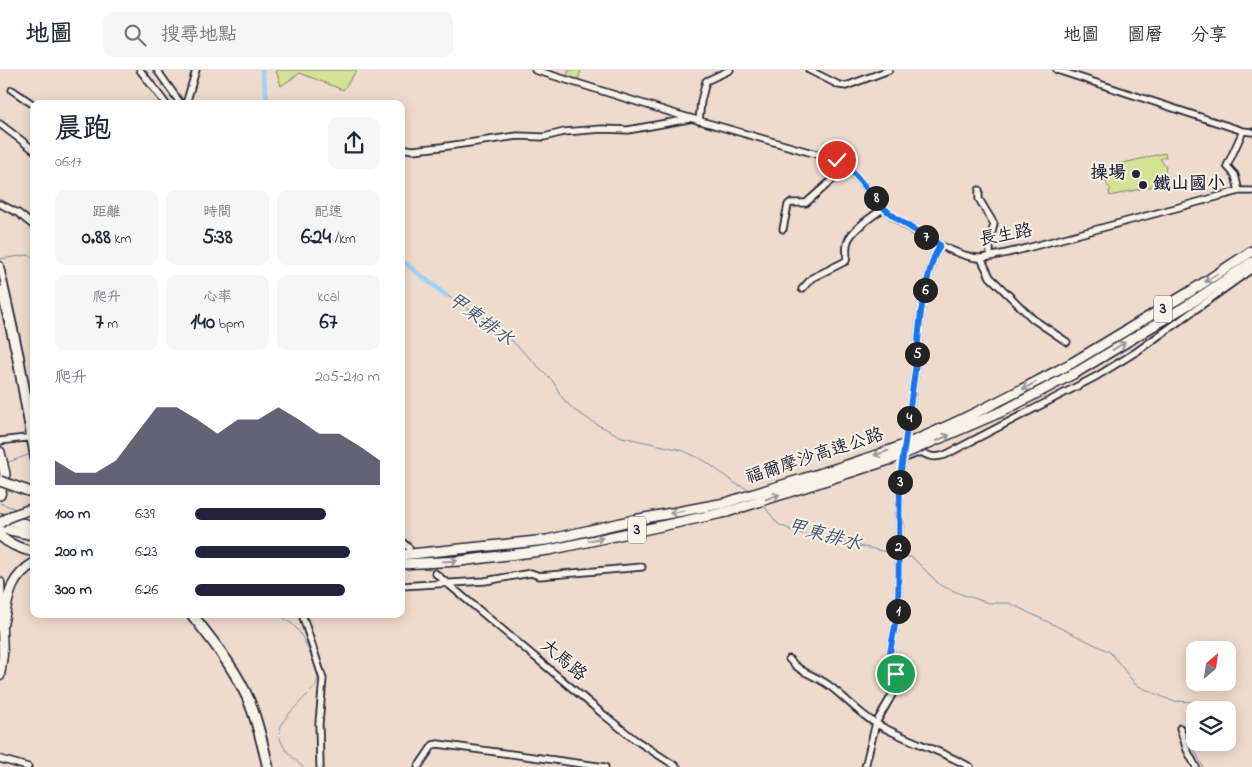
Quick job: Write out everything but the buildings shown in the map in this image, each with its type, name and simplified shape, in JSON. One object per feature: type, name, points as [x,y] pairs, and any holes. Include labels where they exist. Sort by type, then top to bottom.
[{"type":"highway","name":"福爾摩沙高速公路","points":[[406,553],[547,540],[634,520],[726,507],[890,450],[930,434],[998,402],[1072,363],[1188,293],[1252,251]]},
{"type":"highway","name":"福爾摩沙高速公路","points":[[405,564],[460,561],[549,550],[726,507],[892,459],[1004,411],[1077,372],[1191,303],[1252,262]]},
{"type":"highway","points":[[0,452],[5,474],[0,495]]},
{"type":"highway","points":[[0,481],[30,492]]},
{"type":"highway","points":[[0,522],[30,509]]},
{"type":"highway","points":[[0,518],[30,525]]},
{"type":"highway","points":[[0,528],[30,533]]},
{"type":"highway","points":[[0,536],[6,542],[30,551]]},
{"type":"highway","points":[[3,623],[11,587],[24,569],[30,565]]},
{"type":"main road","points":[[0,582],[3,623],[3,655],[0,676]]},
{"type":"street","points":[[140,70],[163,100]]},
{"type":"street","points":[[157,70],[178,100]]},
{"type":"street","points":[[187,100],[196,70]]},
{"type":"street","name":"長生路","points":[[535,70],[699,121],[837,160],[848,166],[884,208],[903,224],[940,245],[969,257],[981,258],[1016,251],[1239,191],[1252,191]]},
{"type":"street","points":[[699,121],[706,81],[730,70]]},
{"type":"street","points":[[809,70],[846,86],[889,70]]},
{"type":"street","points":[[1057,70],[1252,132]]},
{"type":"street","points":[[12,90],[30,102]]},
{"type":"street","points":[[405,149],[413,150],[442,147],[517,136],[544,137],[564,132],[602,129],[628,130],[690,118]]},
{"type":"street","points":[[0,124],[30,147]]},
{"type":"street","points":[[1239,191],[1235,175],[1227,166],[1244,131]]},
{"type":"street","points":[[783,229],[790,202],[806,203],[848,166]]},
{"type":"street","points":[[979,190],[979,199],[994,224],[990,240],[990,256]]},
{"type":"street","points":[[0,204],[18,213],[30,223]]},
{"type":"street","points":[[802,289],[812,278],[846,261],[848,254],[847,244],[851,234],[884,208]]},
{"type":"street","points":[[864,767],[876,723],[896,688],[898,679],[890,652],[898,610],[900,478],[915,371],[921,311],[932,265],[940,245]]},
{"type":"street","points":[[981,258],[990,278],[1033,319],[1067,342]]},
{"type":"street","points":[[0,264],[20,355],[30,422]]},
{"type":"street","points":[[903,458],[921,452],[930,457],[945,455],[1097,376],[1136,352],[1252,269]]},
{"type":"street","points":[[0,290],[30,426]]},
{"type":"street","points":[[0,441],[30,436]]},
{"type":"street","points":[[405,586],[485,581],[531,574],[539,576],[642,567]]},
{"type":"street","name":"大馬路","points":[[435,573],[604,715],[634,739],[677,767]]},
{"type":"street","points":[[192,618],[223,660],[245,697],[258,734],[266,767]]},
{"type":"street","points":[[197,618],[227,658],[252,702],[270,767]]},
{"type":"street","points":[[303,618],[323,678],[319,723],[320,767]]},
{"type":"street","points":[[789,659],[795,667],[826,684],[858,711],[876,723],[970,767]]},
{"type":"street","points":[[1180,728],[1187,750],[1196,767]]},
{"type":"street","points":[[418,767],[433,745],[438,744],[605,767]]},
{"type":"street","points":[[0,759],[28,767]]},
{"type":"green space","points":[[276,70],[357,70],[343,90],[300,73],[281,86]]},
{"type":"green space","points":[[569,70],[581,70],[578,80],[567,77]]},
{"type":"green space","points":[[1165,153],[1166,157],[1160,159],[1166,167],[1164,178],[1169,177],[1170,182],[1110,196],[1109,191],[1111,190],[1105,178],[1111,166]]},
{"type":"waterway","name":"甲東排水","points":[[262,70],[267,100]]},
{"type":"waterway","points":[[0,259],[30,256]]},
{"type":"waterway","name":"甲東排水","points":[[405,263],[446,295]]},
{"type":"waterway","name":"甲東排水","points":[[446,295],[504,333],[552,380],[563,399],[574,410],[622,437],[682,450],[705,461],[736,484],[751,490]]},
{"type":"waterway","points":[[6,463],[30,454]]},
{"type":"waterway","points":[[0,503],[16,509]]},
{"type":"waterway","name":"甲東排水","points":[[763,505],[778,524],[795,532],[896,554]]},
{"type":"waterway","name":"甲東排水","points":[[902,555],[913,558],[940,585],[989,603],[1009,603],[1110,652],[1136,685],[1172,701],[1186,702]]},
{"type":"waterway","points":[[283,618],[299,632],[318,675],[315,686],[287,716],[280,731],[280,739],[284,747],[303,767]]},
{"type":"waterway","name":"甲東排水","points":[[1186,723],[1184,729],[1186,733]]},
{"type":"waterway","name":"甲東排水","points":[[1195,751],[1203,767]]},
{"type":"tunnel","points":[[414,553],[435,573]]},
{"type":"place","name":"操場","points":[[1136,174]]},
{"type":"place","name":"鐵山國小","points":[[1143,185]]},
{"type":"route","points":[[837,160],[848,166],[884,208],[903,224],[940,245],[929,273],[921,311],[915,371],[900,478],[898,610],[890,646],[896,674]]}]
